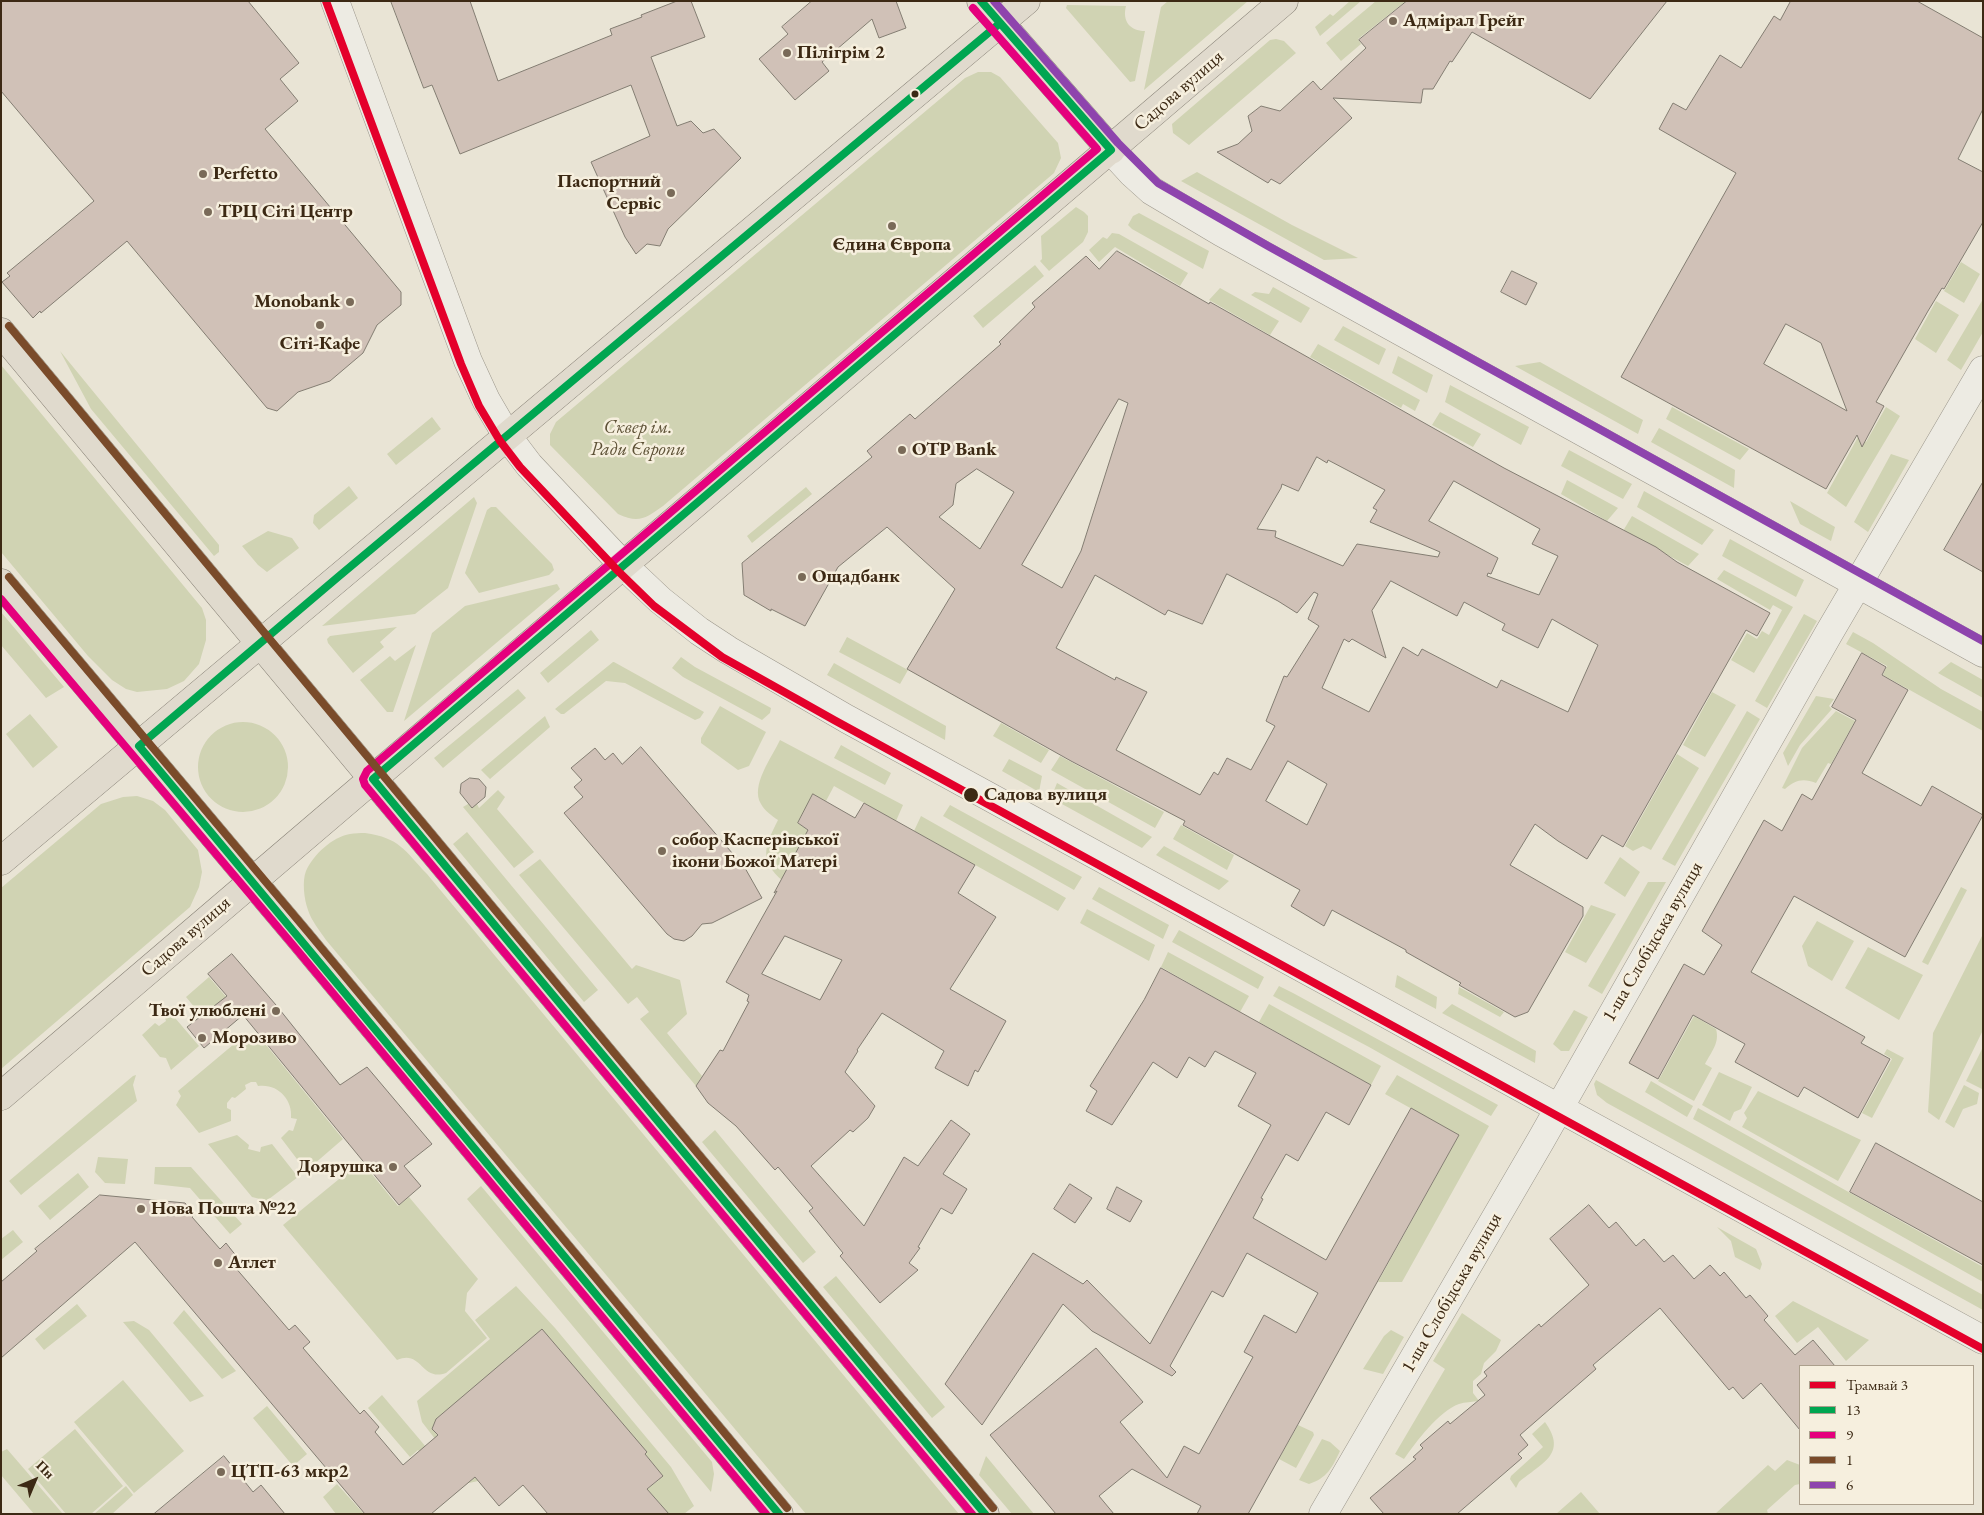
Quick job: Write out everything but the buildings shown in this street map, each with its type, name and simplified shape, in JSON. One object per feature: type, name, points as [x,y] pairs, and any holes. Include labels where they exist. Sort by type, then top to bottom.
[{"type":"main road","points":[[981,1],[999,24],[1111,150]]},
{"type":"main road","points":[[1,861],[1026,1]]},
{"type":"main road","name":"Садова вулиця","points":[[1,1096],[1284,1]]},
{"type":"main road","points":[[1,332],[985,1514]]},
{"type":"main road","points":[[1,583],[780,1514]]},
{"type":"street","points":[[335,1],[468,361],[486,400],[507,436],[529,465],[624,566],[660,600],[699,631],[784,684],[1983,1340]]},
{"type":"street","points":[[1111,150],[1132,174],[1152,191],[1187,212],[1983,653]]},
{"type":"street","name":"1-ша Слобідська вулиця","points":[[1324,1514],[1983,370]]},
{"type":"green space","points":[[1168,1],[1248,1],[1144,90],[1161,7]]},
{"type":"green space","points":[[1350,1],[1361,1],[1320,36],[1315,27],[1330,14],[1333,16]]},
{"type":"green space","points":[[1376,1],[1406,1],[1358,39],[1361,44],[1341,61],[1326,43]]},
{"type":"green space","points":[[1067,5],[1126,6],[1125,16],[1128,24],[1135,29],[1145,31],[1135,81],[1130,82],[1066,8]]},
{"type":"green space","points":[[1270,40],[1284,41],[1296,53],[1189,145],[1173,133],[1172,124]]},
{"type":"green space","name":"Сквер ім. Ради Європи","points":[[978,72],[991,72],[1000,77],[1058,143],[1061,158],[1054,173],[663,506],[652,514],[637,519],[618,514],[550,445],[550,434],[556,422],[965,78]]},
{"type":"green space","points":[[1197,172],[1292,225],[1358,258],[1324,260],[1181,181]]},
{"type":"green space","points":[[1076,207],[1088,216],[1088,232],[1083,242],[1049,271],[1040,261],[1042,259],[1041,236]]},
{"type":"green space","points":[[1139,213],[1209,251],[1203,269],[1132,229],[1128,225],[1133,216]]},
{"type":"green space","points":[[1112,233],[1119,234],[1188,273],[1180,286],[1115,247],[1099,262],[1089,250],[1103,237],[1107,239]]},
{"type":"green space","points":[[1961,262],[1980,274],[1964,303],[1944,291]]},
{"type":"green space","points":[[1035,265],[1044,276],[983,328],[973,316]]},
{"type":"green space","points":[[1273,287],[1310,308],[1301,323],[1251,295],[1255,292],[1269,294]]},
{"type":"green space","points":[[1220,288],[1279,321],[1270,335],[1209,300]]},
{"type":"green space","points":[[1983,299],[1983,332],[1961,370],[1947,360]]},
{"type":"green space","points":[[1936,301],[1959,315],[1936,353],[1915,339]]},
{"type":"green space","points":[[1343,326],[1386,349],[1379,365],[1334,340]]},
{"type":"green space","points":[[1318,344],[1420,400],[1415,411],[1403,404],[1401,408],[1310,357]]},
{"type":"green space","points":[[60,351],[219,545],[219,552],[214,556],[91,409]]},
{"type":"green space","points":[[1398,356],[1433,375],[1427,393],[1392,373]]},
{"type":"green space","points":[[1540,362],[1643,420],[1638,434],[1515,366]]},
{"type":"green space","points":[[1,365],[202,608],[206,620],[206,640],[199,664],[184,681],[167,689],[137,692],[126,689],[112,680],[88,656],[1,552]]},
{"type":"green space","points":[[1450,385],[1529,427],[1521,445],[1445,402]]},
{"type":"green space","points":[[1672,407],[1749,449],[1740,460],[1666,419]]},
{"type":"green space","points":[[1886,407],[1900,416],[1846,507],[1827,493],[1858,437],[1866,442]]},
{"type":"green space","points":[[1440,412],[1481,434],[1473,447],[1432,425]]},
{"type":"green space","points":[[432,417],[441,429],[396,465],[387,454]]},
{"type":"green space","points":[[1659,428],[1735,470],[1734,488],[1651,442]]},
{"type":"green space","points":[[1569,450],[1632,484],[1623,499],[1561,466]]},
{"type":"green space","points":[[1891,454],[1909,460],[1868,532],[1854,522]]},
{"type":"green space","points":[[1567,480],[1618,508],[1607,521],[1561,494]]},
{"type":"green space","points":[[349,486],[358,498],[319,530],[313,523],[314,515]]},
{"type":"green space","points":[[806,487],[812,494],[752,543],[747,536]]},
{"type":"green space","points":[[1644,491],[1714,530],[1702,545],[1637,507]]},
{"type":"green space","points":[[474,497],[477,503],[448,588],[415,614],[322,626]]},
{"type":"green space","points":[[1790,501],[1835,527],[1831,541],[1800,524]]},
{"type":"green space","points":[[491,507],[496,507],[552,564],[554,570],[549,575],[479,593],[465,573],[487,510]]},
{"type":"green space","points":[[1632,516],[1699,554],[1688,566],[1623,531]]},
{"type":"green space","points":[[268,531],[292,538],[299,548],[267,572],[258,565],[242,546]]},
{"type":"green space","points":[[1730,539],[1804,580],[1796,597],[1722,556]]},
{"type":"green space","points":[[1724,570],[1793,607],[1754,673],[1731,660],[1747,633],[1757,639],[1762,631],[1769,635],[1782,610],[1773,605],[1770,610],[1717,579]]},
{"type":"green space","points":[[557,584],[560,589],[404,721],[432,633],[465,606]]},
{"type":"green space","points":[[1,612],[64,687],[46,698],[1,645]]},
{"type":"green space","points":[[1804,614],[1817,621],[1767,708],[1755,701]]},
{"type":"green space","points":[[397,627],[380,642],[384,647],[353,673],[328,643],[327,639],[330,636]]},
{"type":"green space","points":[[591,630],[599,640],[548,683],[540,673]]},
{"type":"green space","points":[[1853,632],[1873,643],[1941,689],[1983,712],[1983,731],[1883,675],[1887,666],[1846,644]]},
{"type":"green space","points":[[847,637],[908,670],[900,684],[839,652]]},
{"type":"green space","points":[[416,645],[393,712],[387,712],[360,680],[390,656],[395,661]]},
{"type":"green space","points":[[681,657],[695,667],[771,708],[770,713],[762,720],[683,677],[672,668]]},
{"type":"green space","points":[[613,662],[704,712],[700,718],[695,720],[625,683],[606,681],[564,714],[555,709]]},
{"type":"green space","points":[[1951,662],[1983,680],[1983,698],[1938,673]]},
{"type":"green space","points":[[834,663],[946,726],[945,740],[827,675]]},
{"type":"green space","points":[[518,689],[526,698],[443,768],[434,758]]},
{"type":"green space","points":[[1712,692],[1736,705],[1705,757],[1683,745]]},
{"type":"green space","points":[[1816,696],[1834,699],[1829,706],[1832,709],[1800,745],[1788,766],[1783,753]]},
{"type":"green space","points":[[720,706],[766,732],[749,766],[738,770],[701,743],[701,738]]},
{"type":"green space","points":[[1747,711],[1760,719],[1675,866],[1662,859]]},
{"type":"green space","points":[[1836,711],[1855,721],[1831,764],[1828,763],[1816,783],[1799,781],[1785,789],[1782,788],[1802,748]]},
{"type":"green space","points":[[30,714],[58,747],[33,768],[6,734]]},
{"type":"green space","points":[[545,716],[550,727],[490,779],[481,770]]},
{"type":"green space","points":[[243,722],[260,725],[275,735],[285,750],[288,767],[285,784],[275,799],[260,809],[243,812],[226,809],[211,799],[201,784],[198,767],[201,750],[211,735],[226,725]]},
{"type":"green space","points":[[1001,723],[1049,750],[1041,763],[993,736]]},
{"type":"green space","points":[[780,740],[903,805],[896,821],[834,786],[826,801],[813,795],[798,823],[808,830],[783,881],[770,866],[766,852],[767,845],[778,820],[764,808],[758,797],[758,789],[763,772]]},
{"type":"green space","points":[[841,745],[891,773],[885,785],[834,758]]},
{"type":"green space","points":[[1677,754],[1699,768],[1651,850],[1643,846],[1633,851],[1625,846]]},
{"type":"green space","points":[[1060,756],[1164,812],[1155,828],[1051,770]]},
{"type":"green space","points":[[1009,759],[1042,776],[1039,792],[1002,771]]},
{"type":"green space","points":[[1057,783],[1152,837],[1142,848],[1051,798]]},
{"type":"green space","points":[[498,790],[505,797],[497,809],[534,852],[514,868],[463,807],[468,804],[477,804],[479,808]]},
{"type":"green space","points":[[137,796],[153,801],[165,810],[198,850],[202,872],[199,887],[190,907],[1,1069],[1,888],[101,804],[123,797]]},
{"type":"green space","points":[[950,805],[1082,877],[1074,890],[943,816]]},
{"type":"green space","points":[[921,816],[1066,898],[1058,911],[914,831]]},
{"type":"green space","points":[[1181,825],[1234,855],[1227,870],[1173,839]]},
{"type":"green space","points":[[467,832],[598,990],[584,1002],[453,844]]},
{"type":"green space","points":[[365,833],[377,835],[394,842],[407,852],[427,874],[959,1514],[806,1514],[326,940],[316,925],[309,914],[305,895],[304,880],[309,865],[318,853],[337,839],[350,834]]},
{"type":"green space","points":[[1164,846],[1229,881],[1219,890],[1156,855]]},
{"type":"green space","points":[[1620,857],[1640,872],[1625,897],[1604,883]]},
{"type":"green space","points":[[540,859],[632,969],[636,965],[680,980],[687,1014],[667,1033],[702,1076],[696,1086],[640,1019],[649,1012],[637,997],[628,1004],[519,875]]},
{"type":"green space","points":[[1648,882],[1666,882],[1602,994],[1588,986]]},
{"type":"green space","points":[[1099,887],[1169,925],[1163,939],[1092,899]]},
{"type":"green space","points":[[1961,887],[1967,890],[1928,965],[1922,962]]},
{"type":"green space","points":[[1591,905],[1616,914],[1586,963],[1565,952]]},
{"type":"green space","points":[[1087,909],[1155,945],[1149,961],[1080,923]]},
{"type":"green space","points":[[1817,921],[1854,941],[1832,981],[1808,966],[1802,946]]},
{"type":"green space","points":[[1179,930],[1264,977],[1258,989],[1172,942]]},
{"type":"green space","points":[[1983,934],[1983,1030],[1939,1120],[1928,1112],[1933,1033]]},
{"type":"green space","points":[[1868,947],[1923,975],[1899,1020],[1845,988]]},
{"type":"green space","points":[[1168,952],[1249,996],[1240,1012],[1161,967]]},
{"type":"green space","points":[[1397,975],[1437,997],[1436,1009],[1395,987]]},
{"type":"green space","points":[[209,977],[234,1006],[215,1032],[186,997]]},
{"type":"green space","points":[[1279,986],[1498,1105],[1491,1116],[1369,1047],[1273,996]]},
{"type":"green space","points":[[1459,987],[1504,1012],[1500,1017],[1458,994]]},
{"type":"green space","points":[[1269,1004],[1381,1066],[1371,1085],[1259,1022]]},
{"type":"green space","points":[[1452,1004],[1536,1051],[1535,1063],[1442,1013]]},
{"type":"green space","points":[[1574,1010],[1588,1017],[1569,1051],[1561,1051],[1553,1044]]},
{"type":"green space","points":[[170,1012],[199,1046],[171,1070],[166,1058],[160,1057],[142,1035],[155,1023],[159,1026],[166,1021],[165,1018]]},
{"type":"green space","points":[[1694,1016],[1716,1029],[1717,1039],[1705,1064],[1712,1068],[1694,1101],[1658,1081]]},
{"type":"green space","points":[[246,1034],[258,1035],[343,1139],[306,1171],[281,1138],[289,1130],[293,1131],[297,1119],[291,1118],[291,1111],[286,1099],[277,1090],[271,1087],[258,1086],[256,1082],[245,1085],[246,1089],[235,1098],[232,1097],[227,1103],[227,1108],[231,1110],[231,1121],[199,1133],[176,1105],[181,1096],[178,1091]]},
{"type":"green space","points":[[1983,1047],[1983,1088],[1982,1089],[1966,1081]]},
{"type":"green space","points":[[1887,1049],[1904,1058],[1872,1118],[1862,1113],[1892,1059],[1884,1054]]},
{"type":"green space","points":[[1719,1072],[1752,1087],[1741,1109],[1734,1112],[1730,1121],[1702,1105]]},
{"type":"green space","points":[[136,1075],[133,1085],[137,1101],[21,1195],[9,1181]]},
{"type":"green space","points":[[1397,1075],[1489,1126],[1402,1282],[1378,1282],[1459,1135],[1385,1094]]},
{"type":"green space","points":[[1596,1080],[1983,1295],[1983,1310],[1607,1103],[1597,1095],[1594,1084]]},
{"type":"green space","points":[[1651,1081],[1693,1106],[1687,1117],[1645,1092]]},
{"type":"green space","points":[[1964,1085],[1979,1093],[1977,1104],[1963,1109],[1954,1128],[1945,1122]]},
{"type":"green space","points":[[1758,1091],[1861,1140],[1838,1181],[1742,1127],[1747,1118],[1744,1113]]},
{"type":"green space","points":[[1698,1108],[1983,1267],[1983,1282],[1693,1119]]},
{"type":"green space","points":[[715,1130],[816,1252],[803,1263],[702,1142]]},
{"type":"green space","points":[[237,1135],[249,1145],[248,1149],[260,1152],[261,1147],[272,1144],[298,1177],[265,1202],[252,1197],[208,1144]]},
{"type":"green space","points":[[98,1157],[128,1159],[125,1184],[105,1183],[95,1172]]},
{"type":"green space","points":[[361,1161],[398,1206],[409,1197],[478,1279],[467,1293],[465,1311],[487,1338],[446,1373],[438,1375],[431,1373],[412,1359],[397,1360],[283,1225]]},
{"type":"green space","points":[[155,1167],[191,1167],[242,1224],[230,1234],[190,1188],[154,1184]]},
{"type":"green space","points":[[78,1173],[89,1187],[50,1220],[38,1206]]},
{"type":"green space","points":[[481,1186],[712,1462],[714,1474],[711,1492],[467,1199]]},
{"type":"green space","points":[[1717,1227],[1756,1249],[1762,1264],[1760,1270],[1735,1257],[1731,1241]]},
{"type":"green space","points":[[13,1230],[23,1242],[1,1260],[1,1239]]},
{"type":"green space","points":[[836,1276],[945,1407],[932,1418],[823,1287]]},
{"type":"green space","points":[[516,1286],[555,1328],[671,1467],[694,1506],[684,1514],[659,1514],[661,1505],[647,1489],[659,1480],[659,1471],[645,1454],[432,1429],[453,1453],[489,1472],[478,1481],[469,1483],[422,1422],[417,1401],[490,1339],[475,1320]]},
{"type":"green space","points":[[1793,1301],[1869,1340],[1846,1361],[1818,1327],[1797,1343],[1775,1316]]},
{"type":"green space","points":[[77,1304],[87,1316],[44,1350],[35,1339]]},
{"type":"green space","points":[[184,1310],[236,1371],[222,1379],[173,1323]]},
{"type":"green space","points":[[1462,1313],[1501,1340],[1496,1351],[1484,1363],[1481,1374],[1473,1381],[1473,1393],[1479,1401],[1459,1404],[1444,1413],[1428,1428],[1404,1459],[1395,1454],[1445,1369],[1433,1361]]},
{"type":"green space","points":[[134,1321],[149,1330],[204,1396],[190,1402],[123,1322]]},
{"type":"green space","points":[[1391,1330],[1404,1337],[1383,1374],[1363,1369],[1384,1336]]},
{"type":"green space","points":[[123,1380],[184,1451],[134,1493],[74,1422]]},
{"type":"green space","points":[[382,1395],[432,1454],[426,1458],[418,1450],[410,1457],[368,1408]]},
{"type":"green space","points":[[267,1406],[307,1454],[293,1466],[253,1418]]},
{"type":"green space","points":[[1545,1422],[1554,1442],[1553,1450],[1543,1463],[1519,1482],[1516,1488],[1510,1479],[1511,1476],[1543,1447],[1532,1434]]},
{"type":"green space","points":[[1298,1425],[1313,1432],[1314,1435],[1296,1468],[1279,1459]]},
{"type":"green space","points":[[75,1429],[123,1486],[91,1514],[66,1514],[28,1469]]},
{"type":"green space","points":[[1322,1439],[1330,1442],[1340,1451],[1334,1462],[1328,1472],[1315,1482],[1309,1484],[1299,1480]]},
{"type":"green space","points":[[7,1449],[63,1514],[34,1514],[1,1475],[1,1452]]},
{"type":"green space","points":[[986,1456],[1034,1514],[1012,1514],[979,1475]]},
{"type":"green space","points":[[1787,1460],[1799,1465],[1799,1484],[1795,1485],[1767,1510],[1768,1514],[1715,1514],[1768,1465],[1775,1471]]},
{"type":"green space","points":[[337,1484],[364,1514],[336,1514],[323,1497]]},
{"type":"green space","points":[[126,1486],[133,1495],[112,1514],[94,1514]]},
{"type":"green space","points":[[1581,1492],[1600,1514],[1556,1514]]},
{"type":"tram line","name":"3","points":[[326,1],[461,364],[479,406],[500,441],[520,467],[618,571],[654,606],[722,657],[834,720],[1983,1349]]},
{"type":"transit line","name":"13","points":[[981,1],[1111,150],[373,779],[985,1514]]},
{"type":"transit line","name":"6","points":[[994,1],[1118,143],[1158,183],[1268,246],[1983,641]]},
{"type":"transit line","name":"9","points":[[972,1514],[365,785],[363,779],[367,771],[1097,149],[973,8]]},
{"type":"transit line","name":"13","points":[[779,1514],[139,746],[999,24]]},
{"type":"transit line","name":"1","points":[[9,326],[993,1508]]},
{"type":"transit line","name":"1","points":[[9,577],[308,932],[787,1508]]},
{"type":"transit line","name":"9","points":[[1,599],[292,944],[766,1514]]},
{"type":"place","name":"Адмірал Грейг","points":[[1393,21]]},
{"type":"place","name":"Пілігрім 2","points":[[787,53]]},
{"type":"place","name":"Perfetto","points":[[203,174]]},
{"type":"place","name":"Паспортний Сервіс","points":[[671,193]]},
{"type":"place","name":"ТРЦ Сіті Центр","points":[[208,212]]},
{"type":"place","name":"Єдина Європа","points":[[892,226]]},
{"type":"place","name":"Monobank","points":[[350,302]]},
{"type":"place","name":"Сіті-Кафе","points":[[320,325]]},
{"type":"place","name":"OTP Bank","points":[[902,450]]},
{"type":"place","name":"Ощадбанк","points":[[802,577]]},
{"type":"place","name":"Садова вулиця","points":[[971,795]]},
{"type":"place","name":"собор Касперівської ікони Божої Матері","points":[[662,851]]},
{"type":"place","name":"Твої улюблені","points":[[276,1011]]},
{"type":"place","name":"Морозиво","points":[[202,1038]]},
{"type":"place","name":"Доярушка","points":[[393,1167]]},
{"type":"place","name":"Нова Пошта №22","points":[[141,1209]]},
{"type":"place","name":"Атлет","points":[[218,1263]]},
{"type":"place","name":"ЦТП-63 мкр2","points":[[221,1472]]}]
